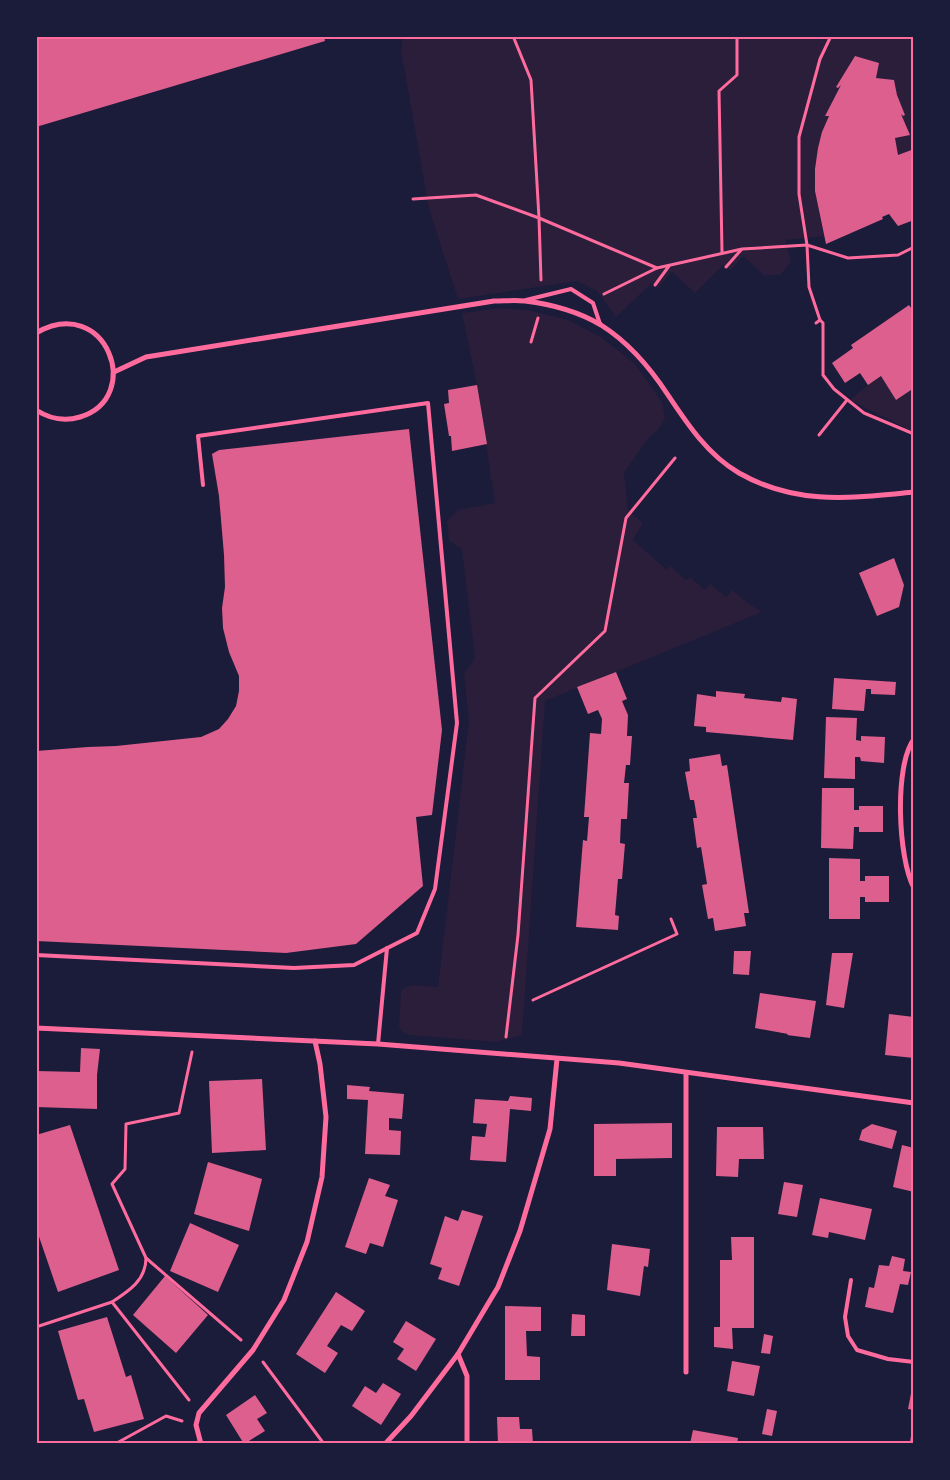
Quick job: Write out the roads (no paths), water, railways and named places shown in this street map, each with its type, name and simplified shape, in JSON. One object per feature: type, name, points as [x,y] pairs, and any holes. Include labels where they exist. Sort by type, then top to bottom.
[{"type":"street","points":[[114,372],[146,357],[494,301],[524,301],[564,310],[600,324],[624,342],[659,381],[701,442],[740,474],[795,494],[837,498],[914,492]]},
{"type":"street","points":[[36,333],[48,326],[63,324],[79,326],[93,332],[104,343],[111,356],[114,372],[112,385],[106,398],[97,408],[86,415],[73,419],[58,420],[45,416],[36,410]]},
{"type":"street","points":[[914,738],[906,753],[901,809],[904,857],[914,888]]},
{"type":"street","points":[[36,1028],[378,1044],[619,1064],[914,1103]]},
{"type":"street","points":[[201,1444],[196,1425],[199,1413],[253,1350],[284,1300],[307,1242],[322,1176],[326,1117],[320,1064],[315,1041]]},
{"type":"street","points":[[385,1444],[411,1416],[458,1354],[498,1287],[520,1232],[550,1129],[557,1059]]},
{"type":"street","points":[[686,1073],[686,1372]]},
{"type":"street","points":[[458,1354],[467,1376],[468,1444]]},
{"type":"lane","points":[[524,301],[571,289],[593,303],[600,324]]},
{"type":"lane","points":[[36,955],[294,968],[354,965],[417,933],[436,890],[457,723],[428,403],[198,436],[203,485]]},
{"type":"lane","points":[[378,1044],[387,948]]},
{"type":"lane","points":[[851,1280],[845,1317],[848,1336],[857,1350],[888,1359],[914,1362]]}]
